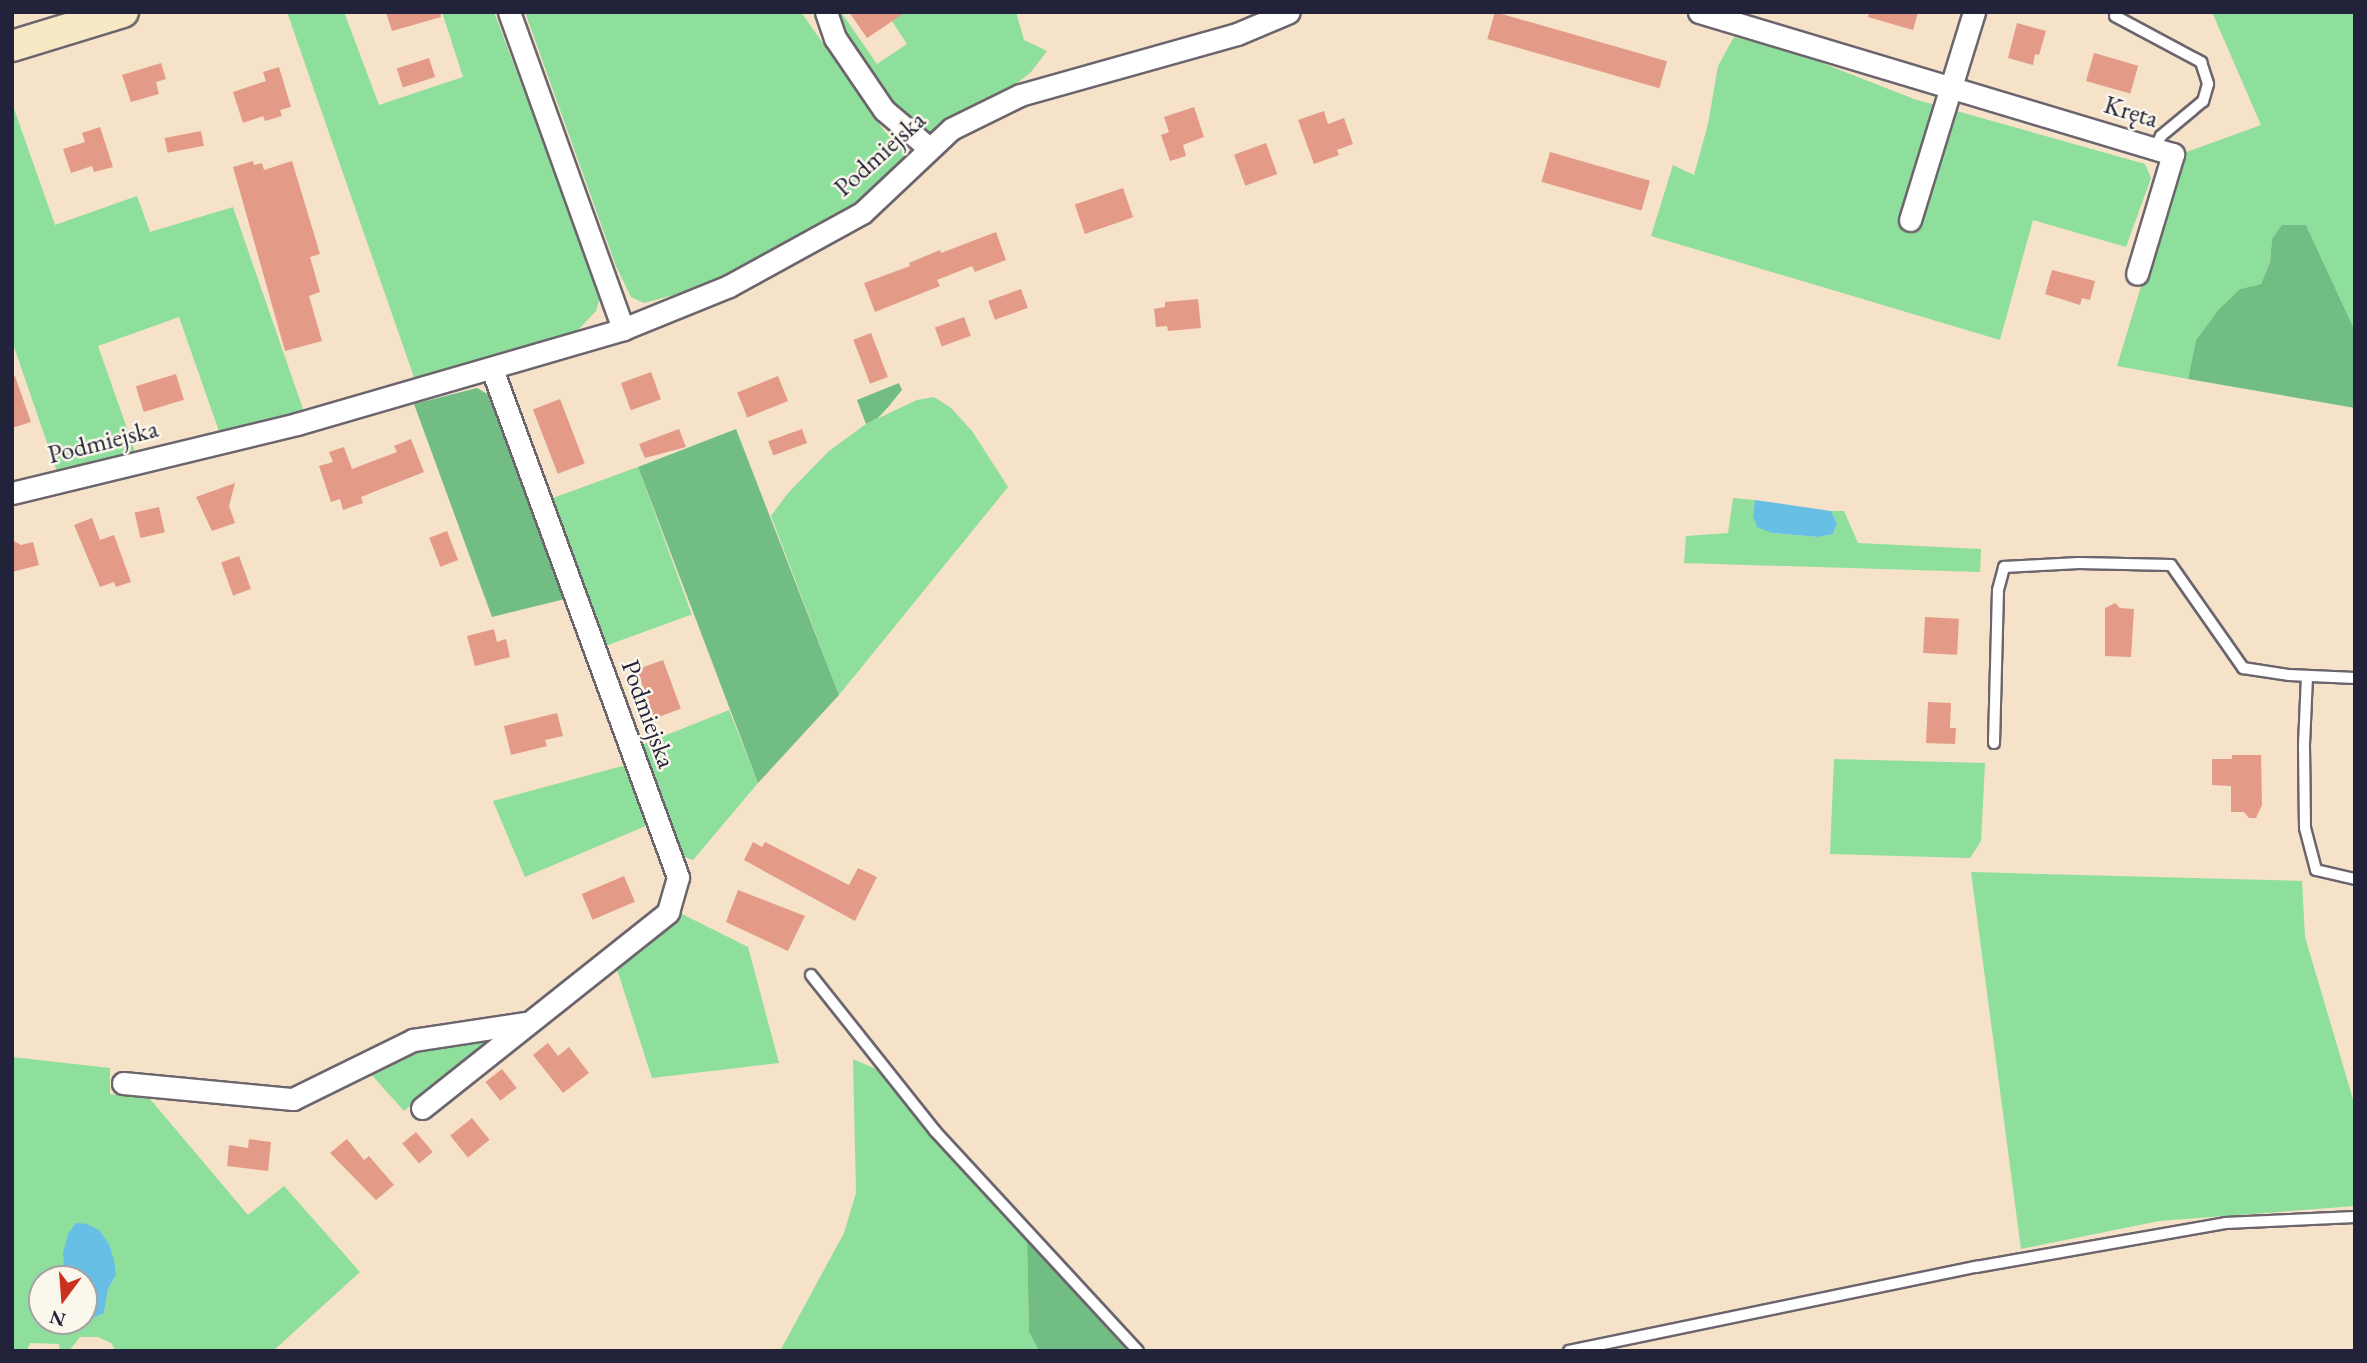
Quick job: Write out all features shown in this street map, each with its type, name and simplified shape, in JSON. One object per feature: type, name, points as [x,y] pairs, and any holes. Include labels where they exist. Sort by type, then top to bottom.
[{"type":"street","points":[[12,46],[124,12]]},
{"type":"street","points":[[509,12],[623,329]]},
{"type":"street","points":[[826,12],[835,38],[884,110],[930,149]]},
{"type":"street","name":"Podmiejska","points":[[12,493],[297,424],[623,329],[729,286],[862,213],[951,129],[1020,95],[1237,34],[1289,12]]},
{"type":"street","name":"Kręta","points":[[1699,12],[2173,154],[2137,274]]},
{"type":"street","points":[[1910,220],[1974,12]]},
{"type":"street","name":"Podmiejska","points":[[422,1108],[668,912],[678,877],[492,369]]},
{"type":"street","points":[[122,1083],[293,1098],[413,1040],[528,1023]]},
{"type":"lane","points":[[2115,16],[2201,62],[2208,84],[2203,101],[2161,136],[2155,148]]},
{"type":"lane","points":[[1994,743],[1998,590],[2004,567],[2079,562],[2171,565],[2243,667],[2307,676],[2355,678]]},
{"type":"lane","points":[[2307,676],[2305,828],[2316,870],[2355,879]]},
{"type":"lane","points":[[811,975],[935,1131],[1138,1351]]},
{"type":"lane","points":[[1569,1351],[1976,1266],[2225,1223],[2355,1217]]},
{"type":"green space","points":[[287,12],[344,12],[379,105],[463,77],[442,12],[494,12],[601,294],[596,311],[576,332],[416,383]]},
{"type":"green space","points":[[525,12],[801,12],[885,132],[908,152],[905,165],[851,209],[800,240],[688,291],[644,303],[631,297],[616,266]]},
{"type":"green space","points":[[838,12],[841,12],[877,64],[907,44],[886,12],[1016,12],[1024,40],[1047,51],[1031,72],[1002,95],[936,136],[921,136],[892,111],[840,28]]},
{"type":"green space","points":[[2212,12],[2355,12],[2355,331],[2306,225],[2272,239],[2270,262],[2261,284],[2240,289],[2219,309],[2196,340],[2188,379],[2117,366],[2181,154],[2261,125]]},
{"type":"green space","points":[[1734,37],[1794,52],[1914,99],[2145,164],[2151,178],[2126,247],[2033,220],[2000,340],[1651,236],[1673,165],[1694,175],[1708,124],[1718,66]]},
{"type":"green space","points":[[12,103],[55,225],[137,196],[150,232],[233,207],[304,412],[220,434],[179,317],[98,346],[136,454],[57,472],[12,341]]},
{"type":"green space","points":[[2282,225],[2306,225],[2355,331],[2355,408],[2188,379],[2196,340],[2219,309],[2240,289],[2261,284],[2270,262],[2272,239]]},
{"type":"green space","points":[[899,383],[902,390],[878,418],[866,424],[857,400]]},
{"type":"green space","points":[[477,388],[491,396],[565,599],[492,617],[414,404]]},
{"type":"green space","points":[[934,397],[951,408],[972,431],[1008,487],[839,695],[771,516],[788,493],[829,451],[866,424],[917,400]]},
{"type":"green space","points":[[736,429],[839,695],[758,783],[638,467]]},
{"type":"green space","points":[[638,467],[692,615],[602,647],[549,499]]},
{"type":"green space","points":[[1733,498],[1755,500],[1753,516],[1772,533],[1818,537],[1833,534],[1837,523],[1831,511],[1844,511],[1858,543],[1981,549],[1980,572],[1684,563],[1686,536],[1728,533]]},
{"type":"green space","points":[[729,710],[758,783],[693,860],[679,855],[639,746]]},
{"type":"green space","points":[[1834,759],[1985,763],[1981,841],[1970,858],[1830,854]]},
{"type":"green space","points":[[626,765],[648,825],[525,877],[493,801]]},
{"type":"green space","points":[[1971,872],[2302,881],[2305,937],[2355,1106],[2355,1206],[2159,1221],[2021,1249]]},
{"type":"green space","points":[[680,913],[748,947],[779,1063],[652,1078],[615,963]]},
{"type":"green space","points":[[498,1036],[404,1111],[370,1073],[423,1045]]},
{"type":"green space","points":[[12,1057],[110,1068],[110,1094],[150,1099],[248,1215],[284,1186],[360,1272],[273,1351],[116,1351],[111,1343],[98,1337],[80,1337],[69,1351],[60,1351],[59,1344],[30,1343],[27,1351],[12,1351]]},
{"type":"green space","points":[[853,1059],[902,1080],[1027,1239],[1029,1332],[1039,1351],[780,1351],[844,1233],[856,1193]]},
{"type":"green space","points":[[1027,1239],[1128,1351],[1039,1351],[1029,1332]]},
{"type":"water","points":[[1755,500],[1831,511],[1837,523],[1833,534],[1818,537],[1772,533],[1757,527],[1753,516]]},
{"type":"water","points":[[76,1223],[87,1224],[99,1230],[109,1244],[116,1275],[108,1289],[104,1313],[98,1316],[98,1265],[63,1265],[63,1253],[68,1234]]},
{"type":"building","points":[[386,12],[440,12],[441,17],[392,31]]},
{"type":"building","points":[[849,12],[906,12],[867,38]]},
{"type":"building","points":[[1495,12],[1667,61],[1659,88],[1487,39]]},
{"type":"building","points":[[1869,12],[1918,12],[1913,30],[1868,17]]},
{"type":"building","points":[[2017,23],[2046,31],[2033,65],[2008,58]]},
{"type":"building","points":[[2094,53],[2138,66],[2130,94],[2086,81]]},
{"type":"building","points":[[429,58],[435,77],[403,88],[397,69]]},
{"type":"building","points":[[161,63],[166,79],[156,82],[159,94],[131,102],[122,75]]},
{"type":"building","points":[[279,67],[291,107],[280,110],[282,116],[265,121],[263,116],[243,123],[233,92],[266,81],[263,72]]},
{"type":"building","points":[[1194,107],[1204,137],[1183,145],[1186,156],[1170,161],[1161,135],[1169,132],[1164,117]]},
{"type":"building","points":[[1324,111],[1328,124],[1344,118],[1353,144],[1337,150],[1339,155],[1314,164],[1298,120]]},
{"type":"building","points":[[100,127],[113,167],[94,172],[92,166],[71,173],[63,149],[85,142],[82,133]]},
{"type":"building","points":[[201,131],[204,146],[168,153],[165,138]]},
{"type":"building","points":[[1266,143],[1277,174],[1245,186],[1234,155]]},
{"type":"building","points":[[1550,152],[1650,181],[1641,210],[1541,182]]},
{"type":"building","points":[[253,161],[254,165],[262,163],[264,170],[292,161],[320,254],[310,257],[320,292],[309,296],[322,341],[285,351],[233,167]]},
{"type":"building","points":[[1123,188],[1133,217],[1085,234],[1075,205]]},
{"type":"building","points":[[996,232],[1006,260],[975,272],[972,266],[937,280],[940,286],[875,312],[864,283],[910,266],[909,263],[940,250],[941,253]]},
{"type":"building","points":[[2052,270],[2095,281],[2090,300],[2082,298],[2080,305],[2045,294]]},
{"type":"building","points":[[1021,289],[1028,308],[995,320],[988,301]]},
{"type":"building","points":[[1198,299],[1201,328],[1168,331],[1167,326],[1156,327],[1154,309],[1165,307],[1165,302]]},
{"type":"building","points":[[964,317],[971,336],[942,346],[935,328]]},
{"type":"building","points":[[871,333],[888,377],[870,384],[853,340]]},
{"type":"building","points":[[651,372],[661,399],[631,410],[621,383]]},
{"type":"building","points":[[176,374],[184,400],[144,412],[136,386]]},
{"type":"building","points":[[15,376],[31,422],[12,428],[12,377]]},
{"type":"building","points":[[778,376],[788,401],[747,418],[737,392]]},
{"type":"building","points":[[560,399],[585,463],[558,474],[533,409]]},
{"type":"building","points":[[679,429],[686,447],[645,458],[639,444]]},
{"type":"building","points":[[802,429],[807,443],[773,455],[768,441]]},
{"type":"building","points":[[411,439],[424,472],[361,497],[363,503],[343,510],[340,499],[331,502],[319,466],[333,462],[329,452],[344,447],[352,469],[397,452],[394,446]]},
{"type":"building","points":[[235,483],[229,506],[235,523],[212,531],[196,497]]},
{"type":"building","points":[[159,507],[165,532],[140,538],[135,513]]},
{"type":"building","points":[[92,518],[100,540],[114,535],[131,582],[116,587],[114,582],[100,587],[74,525]]},
{"type":"building","points":[[447,531],[458,560],[440,567],[429,538]]},
{"type":"building","points":[[12,540],[21,545],[33,542],[39,565],[12,572]]},
{"type":"building","points":[[239,556],[251,589],[233,595],[221,562]]},
{"type":"building","points":[[2115,603],[2120,608],[2134,609],[2131,657],[2105,656],[2105,608]]},
{"type":"building","points":[[1925,617],[1959,619],[1957,655],[1923,653]]},
{"type":"building","points":[[494,629],[497,642],[506,639],[510,657],[475,666],[467,636]]},
{"type":"building","points":[[663,660],[681,709],[654,718],[637,670]]},
{"type":"building","points":[[1928,702],[1951,703],[1950,728],[1956,728],[1955,744],[1926,743]]},
{"type":"building","points":[[557,713],[563,736],[545,740],[547,746],[511,755],[504,726]]},
{"type":"building","points":[[2232,755],[2261,755],[2262,805],[2256,818],[2249,818],[2244,812],[2231,812],[2231,786],[2212,785],[2212,759],[2232,759]]},
{"type":"building","points":[[753,842],[762,847],[765,842],[849,885],[858,868],[877,877],[855,921],[744,860]]},
{"type":"building","points":[[624,876],[635,902],[593,920],[582,894]]},
{"type":"building","points":[[738,890],[805,916],[788,951],[726,922]]},
{"type":"building","points":[[548,1043],[558,1056],[569,1047],[589,1073],[563,1093],[533,1055]]},
{"type":"building","points":[[502,1069],[517,1088],[500,1101],[485,1082]]},
{"type":"building","points":[[472,1118],[490,1140],[468,1157],[450,1136]]},
{"type":"building","points":[[416,1132],[433,1152],[419,1163],[402,1144]]},
{"type":"building","points":[[249,1139],[271,1142],[268,1171],[227,1166],[229,1145],[248,1148]]},
{"type":"building","points":[[347,1139],[364,1160],[369,1156],[394,1185],[376,1200],[330,1153]]}]
